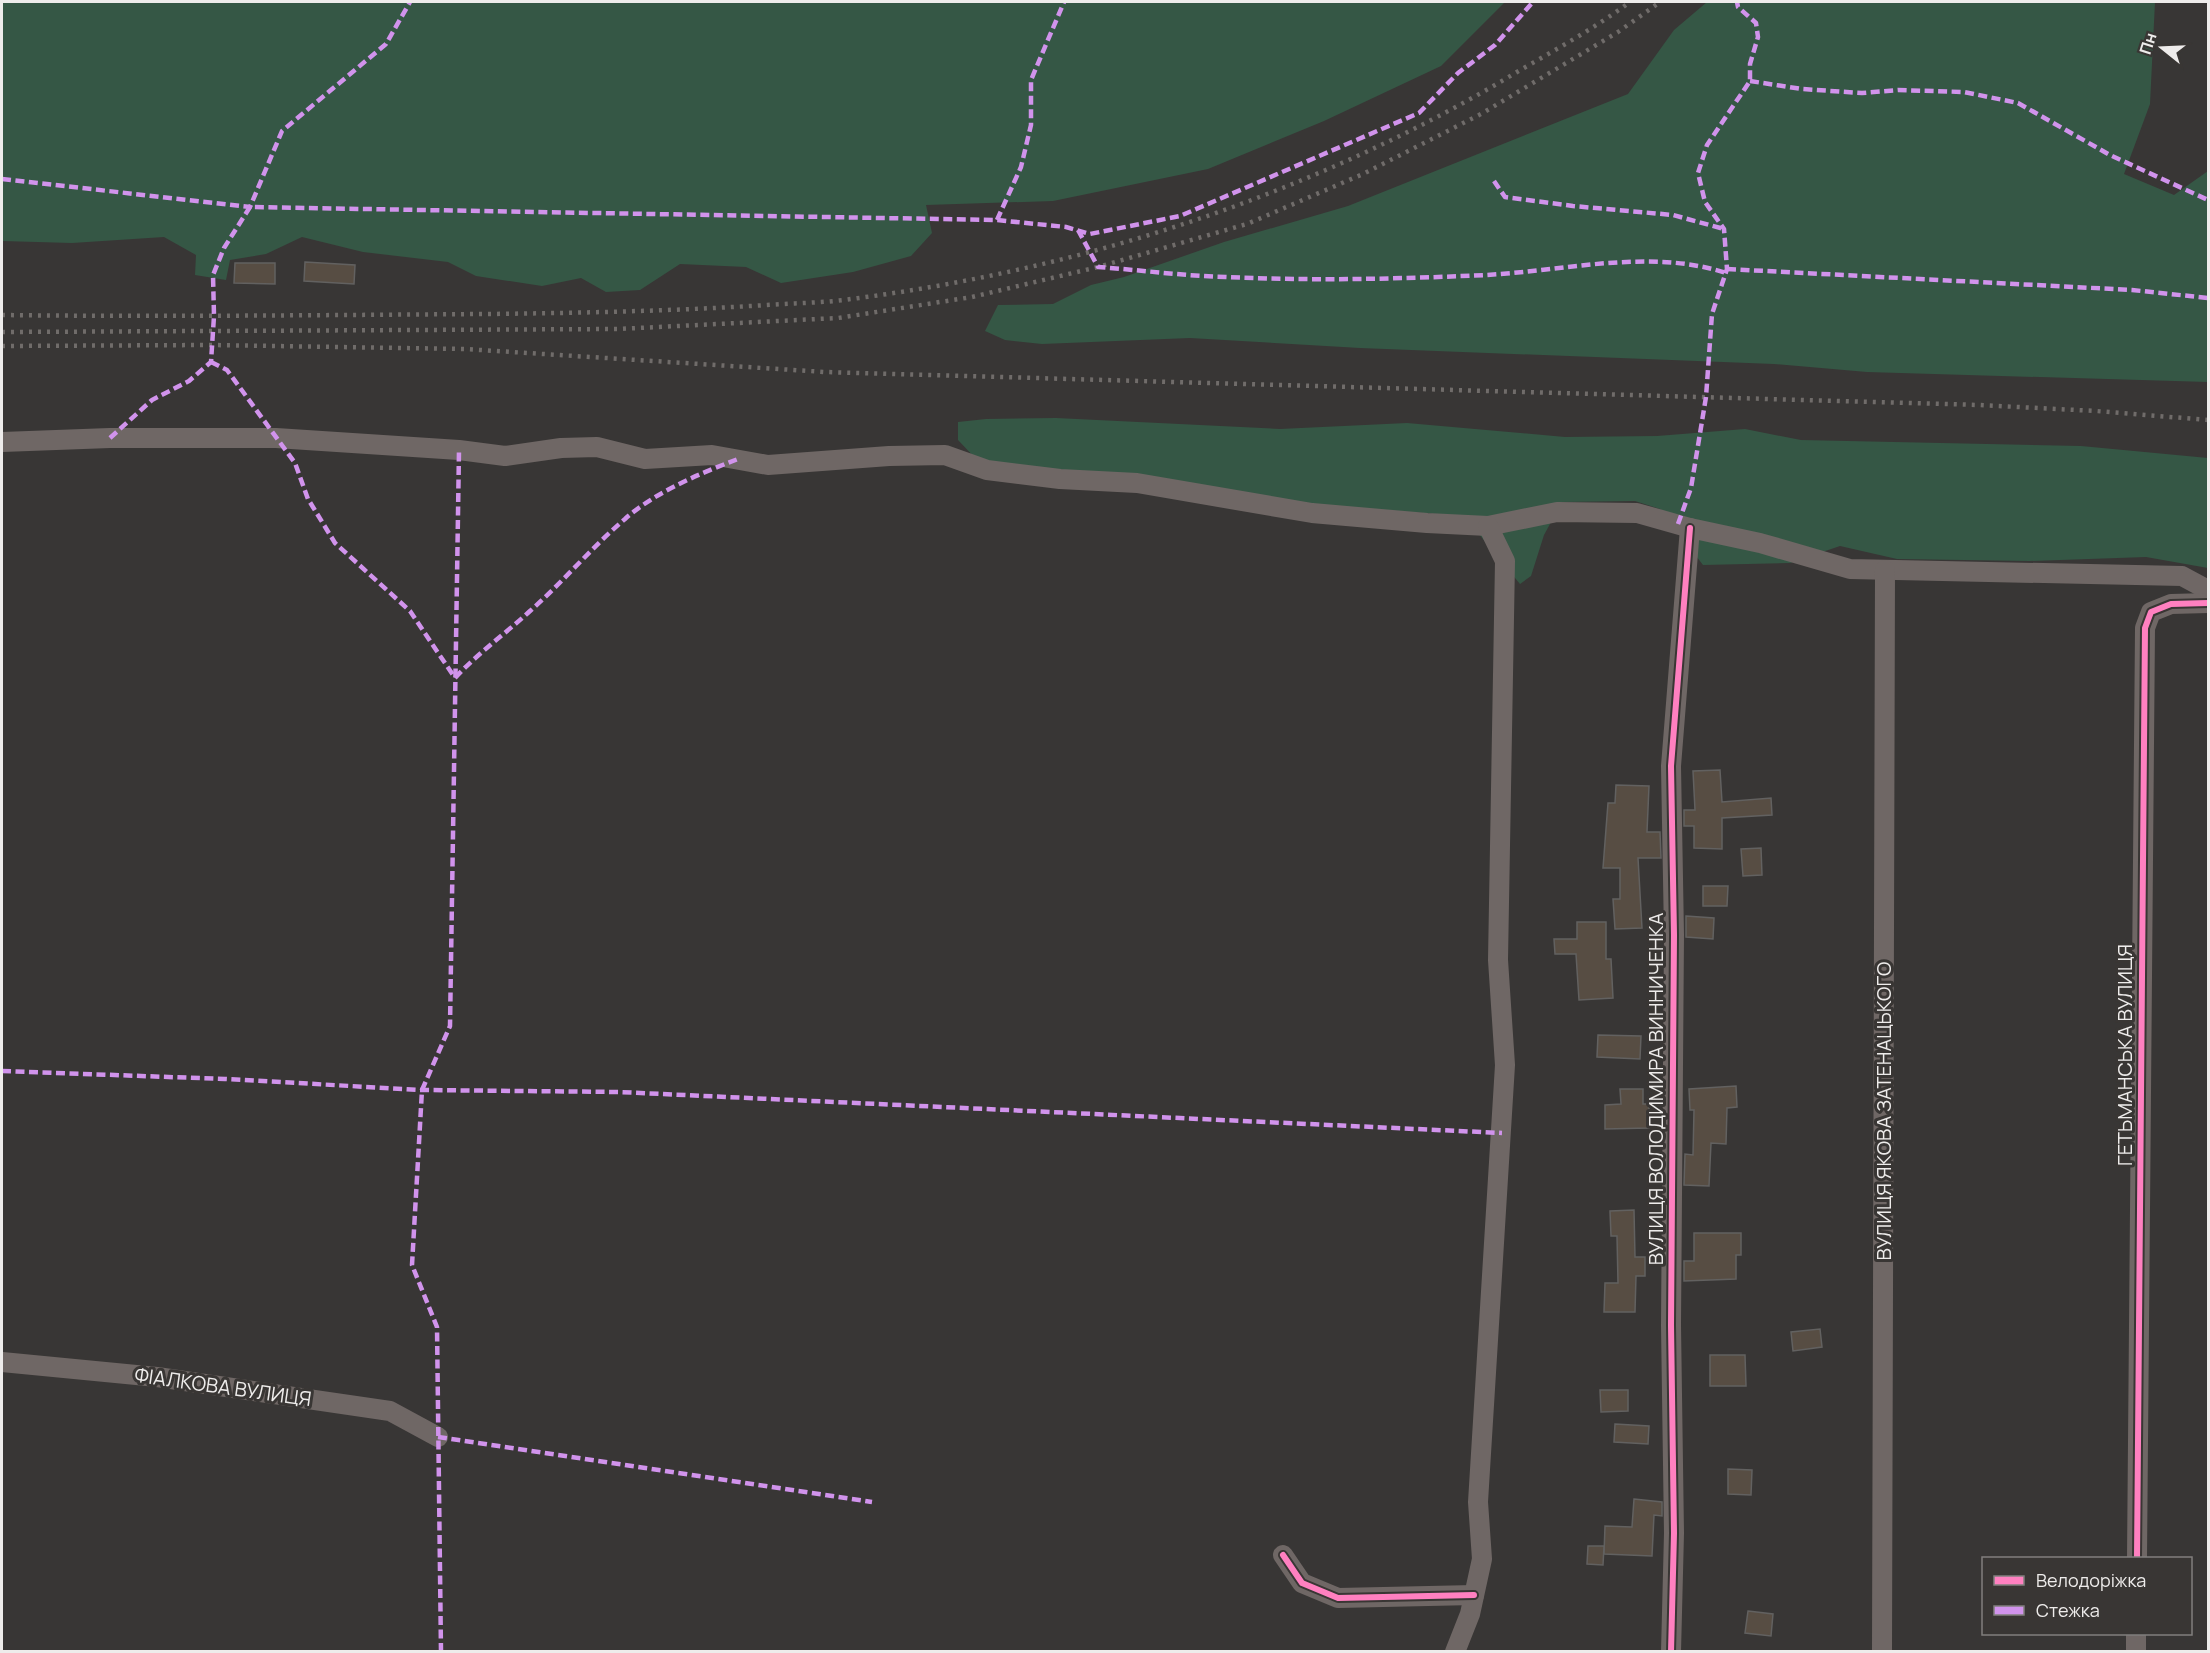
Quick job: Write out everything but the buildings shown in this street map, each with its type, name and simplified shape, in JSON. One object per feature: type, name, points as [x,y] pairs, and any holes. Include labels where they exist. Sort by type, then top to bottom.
[{"type":"street","points":[[2,442],[110,438],[276,438],[459,450],[505,456],[561,448],[597,447],[645,459],[712,455],[768,465],[889,456],[945,455],[987,470],[1060,479],[1137,483],[1312,513],[1488,526],[1557,512],[1637,513],[1690,528],[1760,543],[1850,569],[2182,576],[2208,590]]},
{"type":"street","points":[[1455,1652],[1470,1614],[1482,1559],[1478,1502],[1505,1065],[1498,960],[1505,561],[1488,526]]},
{"type":"street","name":"ВУЛИЦЯ ВОЛОДИМИРА ВИННИЧЕНКА","points":[[1671,1652],[1674,1533],[1671,1325],[1674,935],[1671,765],[1690,528]]},
{"type":"street","name":"ВУЛИЦЯ ЯКОВА ЗАТЕНАЦЬКОГО","points":[[1882,1652],[1885,570]]},
{"type":"street","name":"ГЕТЬМАНСЬКА ВУЛИЦЯ","points":[[2137,1557],[2145,628],[2151,612],[2171,604],[2208,603]]},
{"type":"street","name":"ФІАЛКОВА ВУЛИЦЯ","points":[[2,1362],[157,1377],[390,1411],[438,1437]]},
{"type":"street","points":[[1283,1555],[1302,1583],[1338,1598],[1474,1595]]},
{"type":"street","points":[[2136,1635],[2136,1652]]},
{"type":"green space","points":[[2,2],[1505,2],[1441,66],[1324,121],[1208,169],[1053,201],[926,205],[932,233],[911,256],[853,272],[781,283],[746,267],[680,264],[640,290],[606,292],[581,278],[542,286],[476,276],[448,262],[363,252],[302,237],[266,254],[230,260],[226,280],[195,275],[196,255],[164,237],[72,243],[2,241]]},
{"type":"green space","points":[[1707,2],[2155,2],[2150,104],[2124,174],[2174,195],[2208,171],[2208,382],[1867,372],[1774,364],[1360,348],[1190,338],[1042,344],[1005,340],[985,331],[998,305],[1053,304],[1091,285],[1124,277],[1224,242],[1348,206],[1628,94],[1674,30]]},
{"type":"green space","points":[[1056,418],[1280,429],[1407,423],[1565,437],[1657,436],[1745,429],[1801,440],[2081,446],[2208,458],[2208,568],[2146,557],[2029,561],[1897,559],[1840,546],[1790,563],[1703,565],[1660,509],[1635,501],[1562,502],[1544,535],[1531,576],[1520,584],[1464,516],[1300,504],[977,460],[958,440],[958,422],[986,419]]},
{"type":"railway","points":[[2,315],[486,314],[697,309],[830,301],[939,286],[1027,268],[1113,245],[1199,219],[1283,188],[1365,153],[1445,113],[1577,37],[1630,2]]},
{"type":"railway","points":[[2,332],[618,329],[838,318],[972,297],[1098,267],[1247,224],[1363,174],[1481,114],[1618,32],[1660,2]]},
{"type":"railway","points":[[2,346],[211,345],[465,349],[825,372],[1979,405],[2208,420]]},
{"type":"marked path","points":[[2,179],[250,207],[282,131],[386,44],[410,2]]},
{"type":"marked path","points":[[997,220],[1021,167],[1031,125],[1031,80],[1064,2]]},
{"type":"marked path","points":[[110,438],[152,400],[189,381],[211,362],[214,316],[213,275],[224,248],[250,207],[997,220],[1066,227],[1090,234],[1180,216],[1419,113],[1458,73],[1495,45],[1533,2]]},
{"type":"marked path","points":[[1678,524],[1691,488],[1706,397],[1712,314],[1727,269],[1724,229],[1705,202],[1698,173],[1707,145],[1750,81],[1750,64],[1758,37],[1756,23],[1738,7],[1737,2]]},
{"type":"marked path","points":[[1750,81],[1802,89],[1862,93],[1898,90],[1964,92],[2018,103],[2110,155],[2208,200]]},
{"type":"marked path","points":[[1494,181],[1505,197],[1673,215],[1724,229]]},
{"type":"marked path","points":[[1078,230],[1098,267],[1194,275],[1291,279],[1421,278],[1516,273],[1637,262],[1667,262],[1726,273]]},
{"type":"marked path","points":[[1727,269],[2132,290],[2208,298]]},
{"type":"marked path","points":[[211,362],[227,370],[295,463],[308,499],[335,543],[410,611],[455,678],[542,600],[637,509],[679,484],[738,459]]},
{"type":"marked path","points":[[441,1652],[437,1327],[412,1265],[422,1090],[450,1026],[459,450]]},
{"type":"marked path","points":[[2,1071],[225,1079],[422,1090],[619,1092],[1502,1133]]},
{"type":"marked path","points":[[438,1437],[872,1502]]},
{"type":"cycle path","points":[[1671,1652],[1674,1533],[1671,1325],[1674,935],[1671,766],[1690,528]]},
{"type":"cycle path","points":[[2137,1557],[2145,628],[2151,612],[2171,604],[2208,603]]},
{"type":"cycle path","points":[[1283,1555],[1302,1583],[1338,1598],[1474,1595]]}]
